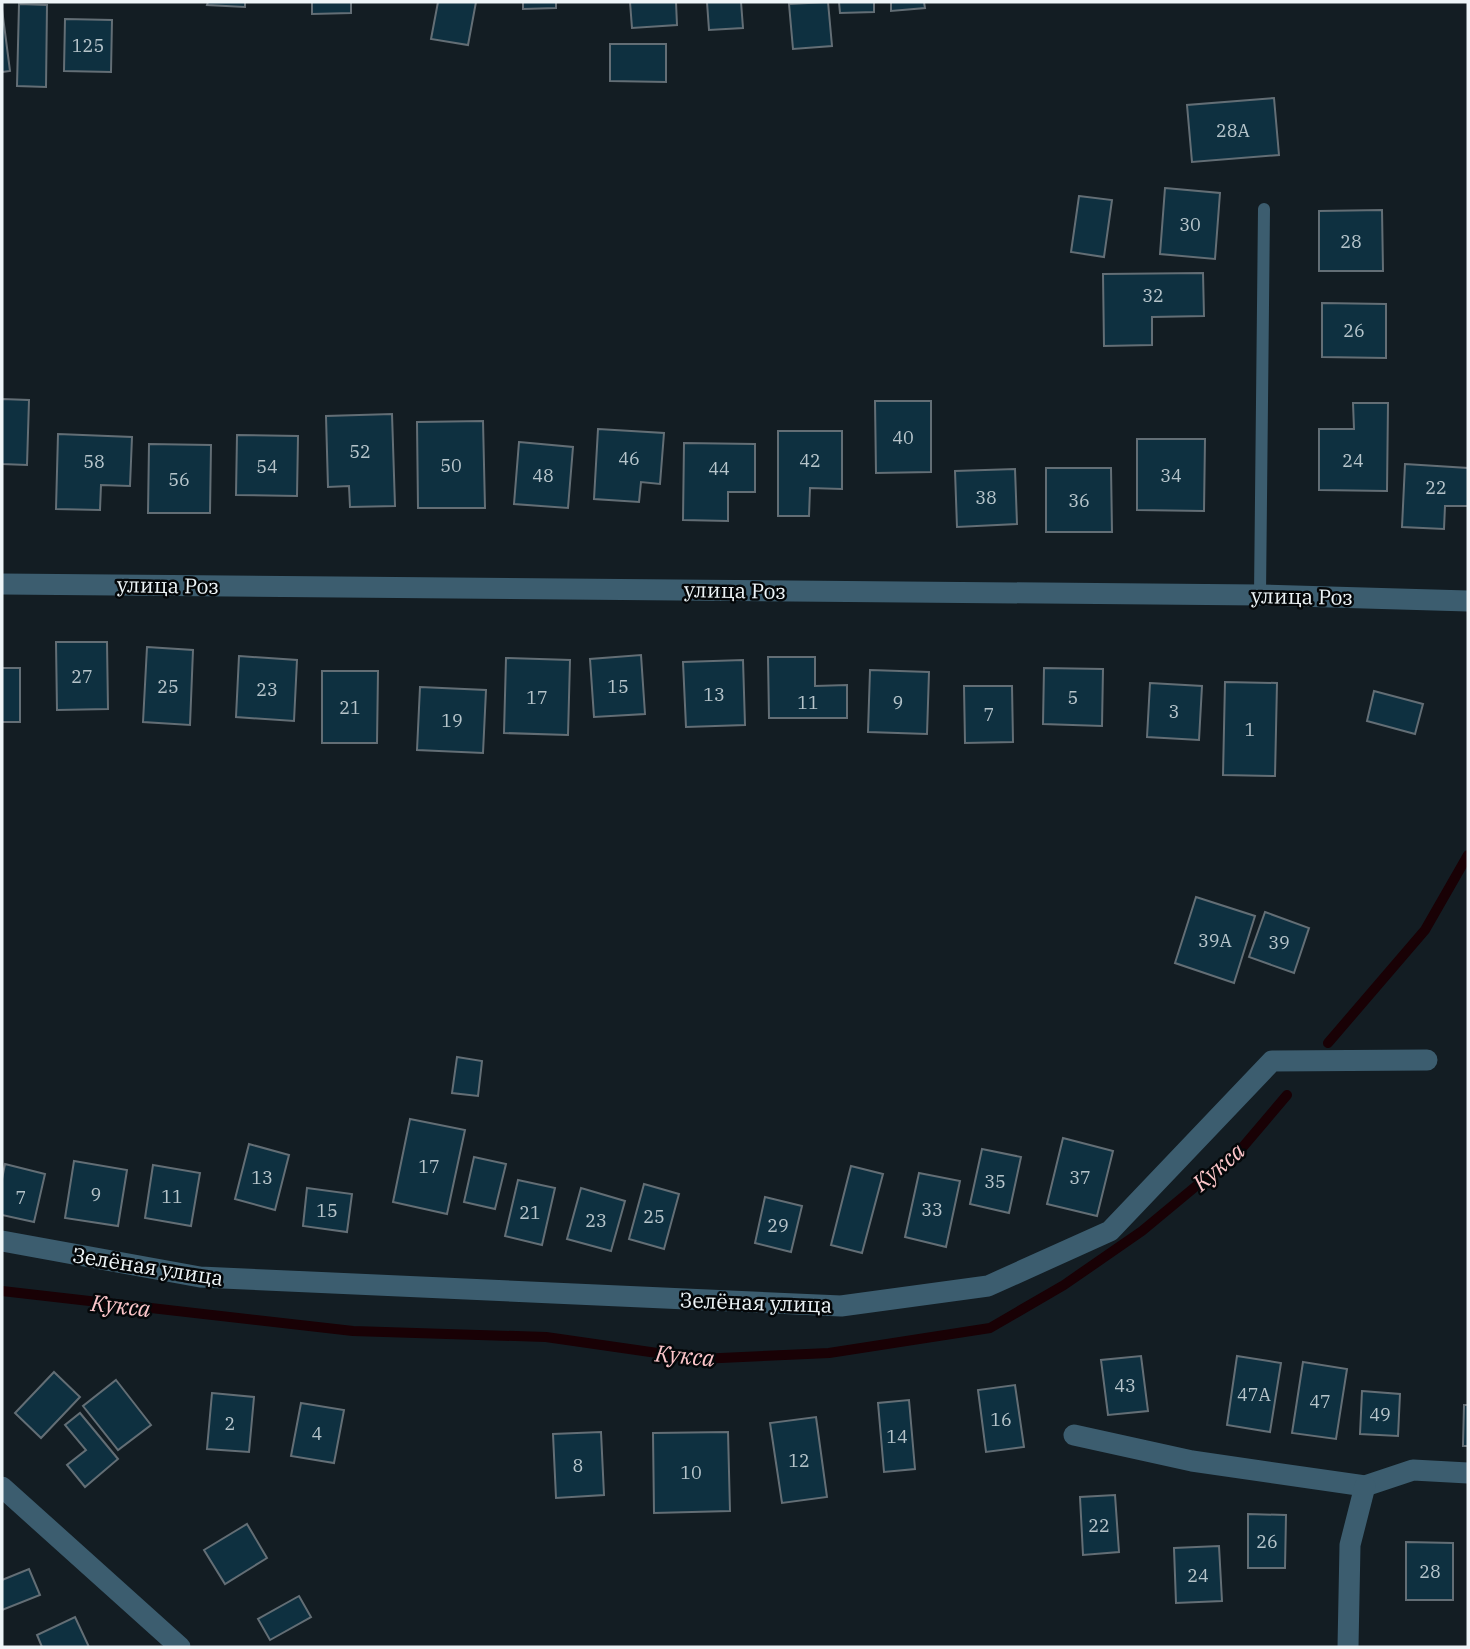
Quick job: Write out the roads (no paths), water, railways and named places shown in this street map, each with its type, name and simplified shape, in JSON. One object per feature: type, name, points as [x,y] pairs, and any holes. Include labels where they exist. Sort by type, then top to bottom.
[{"type":"street","name":"улица Роз","points":[[2,584],[1260,595],[1468,601]]},
{"type":"street","name":"Зелёная улица","points":[[2,1241],[200,1277],[841,1306],[988,1286],[1110,1231],[1272,1061],[1427,1060]]},
{"type":"street","points":[[1074,1435],[1192,1461],[1365,1486],[1413,1470],[1468,1473]]},
{"type":"street","points":[[1348,1647],[1350,1545],[1365,1486]]},
{"type":"street","points":[[2,1487],[180,1647]]},
{"type":"lane","points":[[1260,595],[1264,209]]},
{"type":"waterway","name":"Кукса","points":[[1328,1043],[1425,930],[1468,855]]},
{"type":"waterway","name":"Кукса","points":[[2,1291],[353,1331],[546,1337],[699,1359],[829,1353],[990,1328],[1064,1285],[1142,1231],[1242,1148],[1287,1095]]}]
